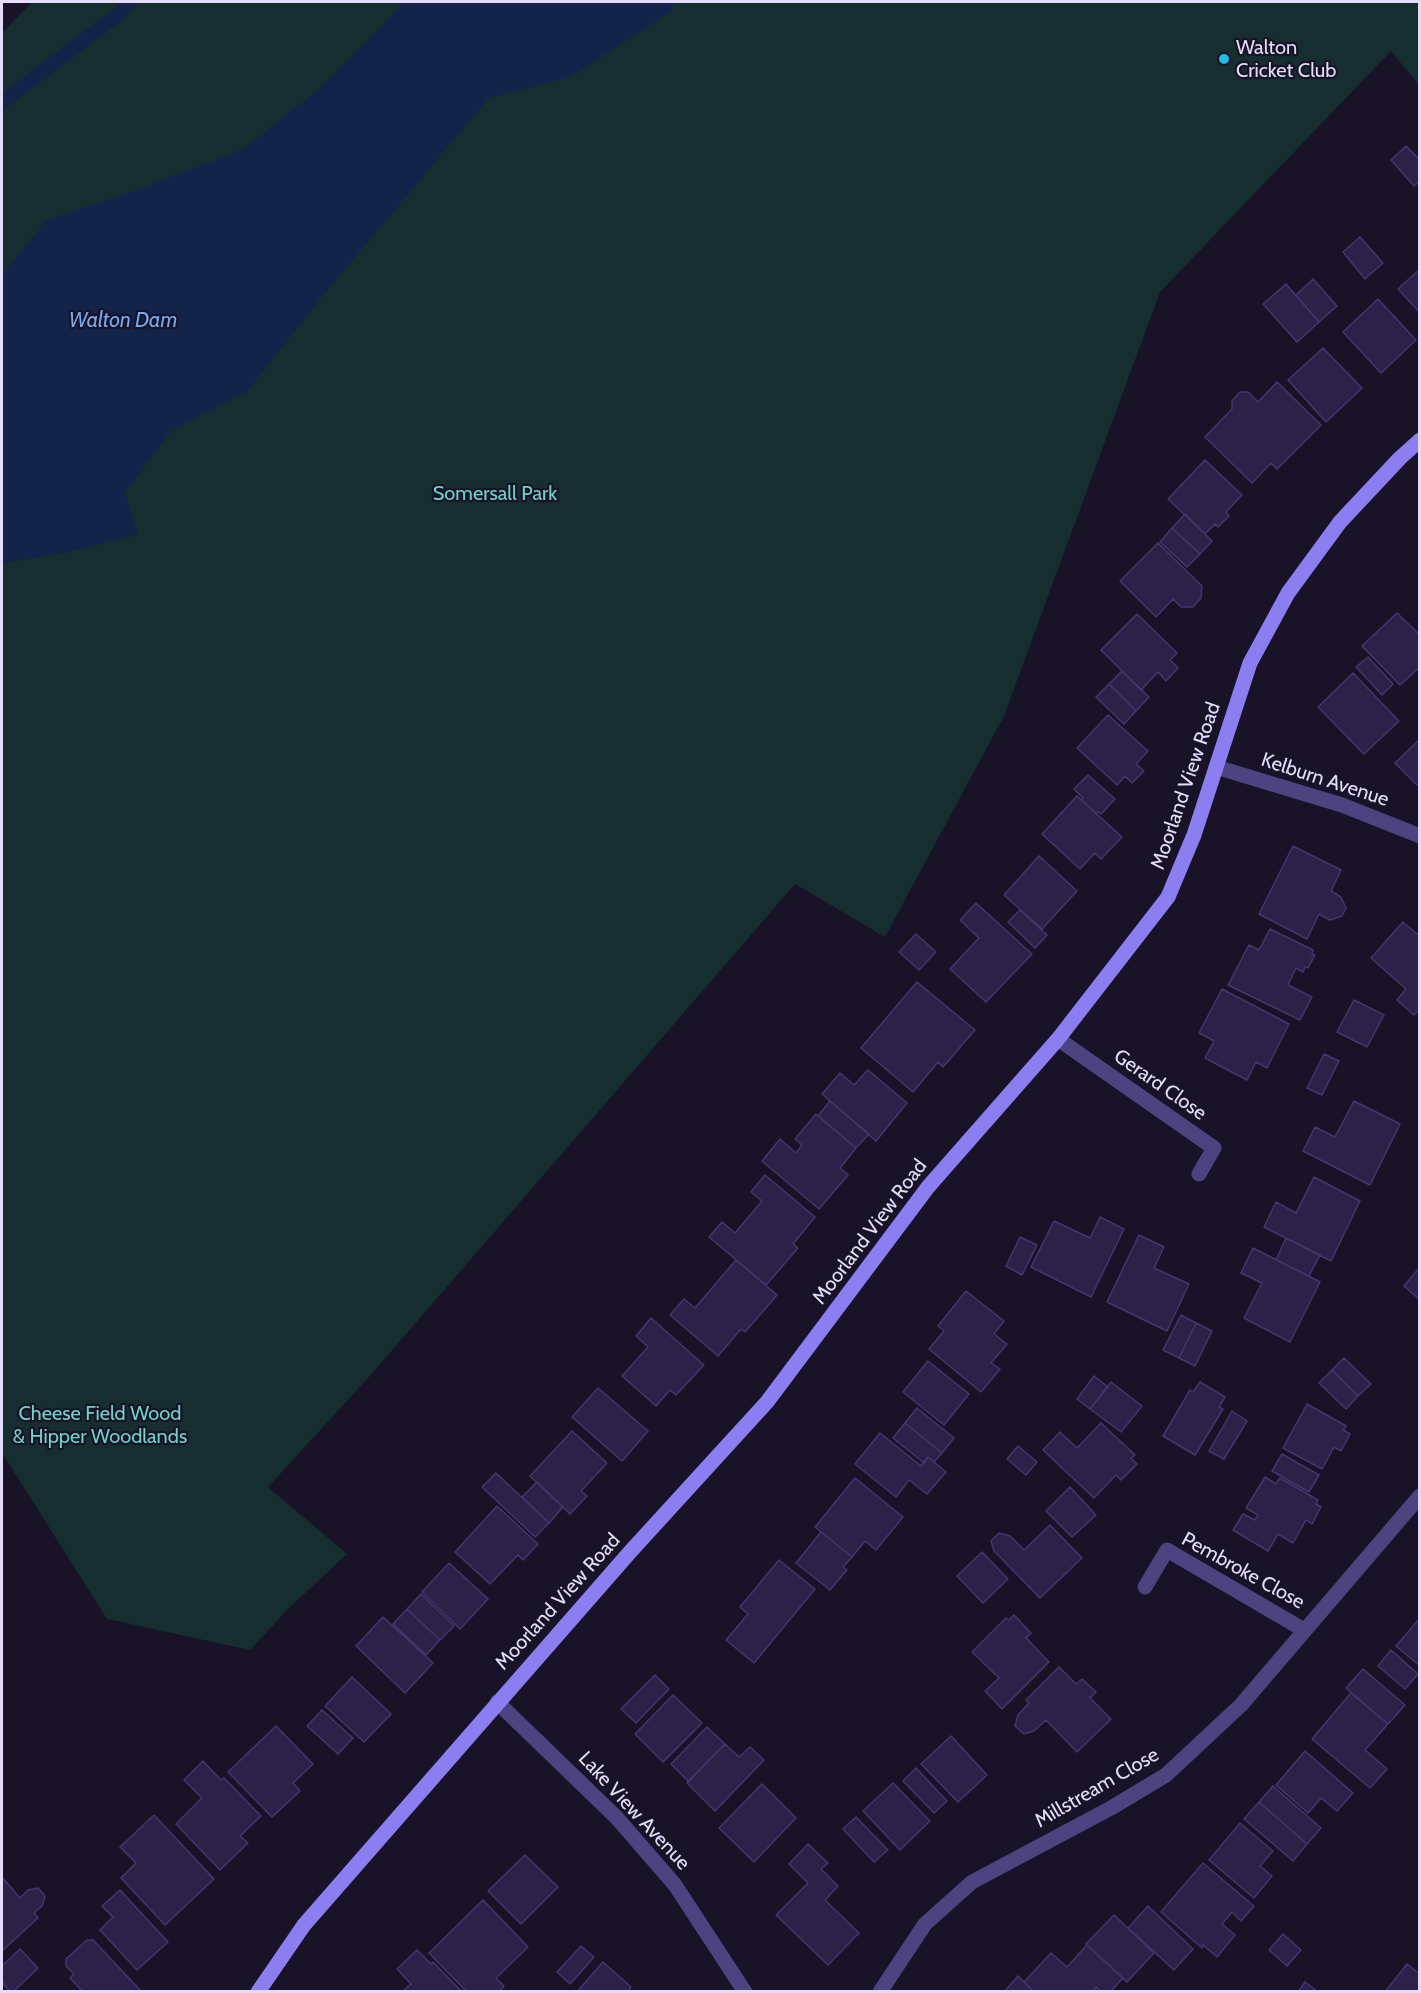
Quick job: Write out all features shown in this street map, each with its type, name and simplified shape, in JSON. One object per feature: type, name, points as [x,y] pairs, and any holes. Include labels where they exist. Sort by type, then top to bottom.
[{"type":"street","name":"Moorland View Road","points":[[258,1992],[304,1925],[497,1702],[767,1402],[928,1187],[1058,1039],[1168,897],[1194,836],[1250,663],[1288,593],[1340,522],[1419,440]]},
{"type":"street","name":"Kelburn Avenue","points":[[1216,767],[1342,805],[1419,836]]},
{"type":"street","name":"Gerard Close","points":[[1058,1039],[1214,1148],[1199,1174]]},
{"type":"street","name":"Millstream Close","points":[[880,1992],[925,1924],[972,1882],[1111,1808],[1166,1775],[1241,1705],[1419,1496]]},
{"type":"street","name":"Pembroke Close","points":[[1145,1587],[1167,1550],[1304,1630]]},
{"type":"street","name":"Lake View Avenue","points":[[497,1702],[617,1818],[668,1877],[745,1992]]},
{"type":"green space","name":"Somersall Park","points":[[32,2],[1419,2],[1419,85],[1391,51],[1160,292],[1004,716],[885,937],[795,884],[369,1377],[268,1487],[347,1554],[289,1608],[250,1650],[107,1619],[2,1453],[2,33]]},
{"type":"water","name":"Walton Dam","points":[[403,2],[675,2],[670,12],[570,77],[489,98],[324,294],[247,391],[170,432],[125,493],[138,535],[54,555],[2,563],[2,275],[47,220],[131,192],[242,150],[317,91]]},
{"type":"building","points":[[1406,146],[1420,160],[1420,181],[1414,186],[1391,160]]},
{"type":"building","points":[[1360,237],[1383,263],[1365,279],[1343,252]]},
{"type":"building","points":[[1420,269],[1420,313],[1398,289]]},
{"type":"building","points":[[1313,279],[1337,306],[1319,322],[1296,295]]},
{"type":"building","points":[[1286,284],[1319,322],[1297,342],[1263,304]]},
{"type":"building","points":[[1378,299],[1416,340],[1381,373],[1343,332]]},
{"type":"building","points":[[1323,348],[1362,388],[1326,422],[1288,380]]},
{"type":"building","points":[[1277,382],[1321,425],[1277,469],[1271,463],[1252,483],[1205,437],[1232,409],[1232,401],[1240,392],[1248,392],[1258,402]]},
{"type":"building","points":[[1205,460],[1242,495],[1226,512],[1229,516],[1218,527],[1215,524],[1205,534],[1168,499]]},
{"type":"building","points":[[1185,514],[1212,541],[1200,554],[1172,528]]},
{"type":"building","points":[[1172,528],[1200,554],[1187,567],[1160,542]]},
{"type":"building","points":[[1158,543],[1202,586],[1201,598],[1193,607],[1181,607],[1173,599],[1156,617],[1120,581]]},
{"type":"building","points":[[1397,613],[1420,635],[1420,667],[1400,685],[1362,646]]},
{"type":"building","points":[[1137,614],[1177,653],[1170,660],[1178,668],[1166,681],[1158,672],[1141,690],[1101,650]]},
{"type":"building","points":[[1368,657],[1393,684],[1382,695],[1356,667]]},
{"type":"building","points":[[1122,671],[1149,697],[1136,711],[1109,684]]},
{"type":"building","points":[[1353,673],[1399,721],[1364,754],[1318,707]]},
{"type":"building","points":[[1109,684],[1136,711],[1124,724],[1096,697]]},
{"type":"building","points":[[1108,715],[1148,751],[1136,764],[1144,771],[1132,783],[1125,776],[1117,785],[1077,748]]},
{"type":"building","points":[[1420,739],[1420,782],[1417,785],[1395,763]]},
{"type":"building","points":[[1088,775],[1115,799],[1101,814],[1096,813],[1081,800],[1083,798],[1074,789]]},
{"type":"building","points":[[1077,796],[1122,837],[1101,859],[1095,853],[1080,869],[1042,834]]},
{"type":"building","points":[[1293,846],[1341,870],[1331,891],[1341,897],[1346,908],[1342,916],[1330,920],[1319,914],[1307,939],[1259,914]]},
{"type":"building","points":[[1039,856],[1077,891],[1042,929],[1004,895]]},
{"type":"building","points":[[976,903],[1032,954],[986,1002],[950,969],[979,938],[960,920]]},
{"type":"building","points":[[1020,910],[1047,935],[1035,948],[1008,922]]},
{"type":"building","points":[[1403,922],[1417,934],[1420,931],[1420,1009],[1414,1015],[1397,1000],[1406,989],[1371,958]]},
{"type":"building","points":[[1270,929],[1313,950],[1312,954],[1315,955],[1303,972],[1296,968],[1288,985],[1312,997],[1300,1020],[1228,985],[1249,945],[1259,950]]},
{"type":"building","points":[[916,934],[936,952],[919,970],[899,952]]},
{"type":"building","points":[[917,982],[975,1030],[943,1067],[938,1062],[913,1092],[861,1048]]},
{"type":"building","points":[[1222,989],[1289,1024],[1267,1068],[1256,1062],[1247,1080],[1205,1058],[1214,1041],[1199,1033]]},
{"type":"building","points":[[1354,1000],[1384,1015],[1367,1047],[1337,1032]]},
{"type":"building","points":[[1324,1054],[1339,1061],[1322,1095],[1307,1088]]},
{"type":"building","points":[[868,1070],[907,1103],[876,1141],[822,1094],[840,1073],[854,1085]]},
{"type":"building","points":[[830,1101],[869,1134],[856,1148],[818,1116]]},
{"type":"building","points":[[1354,1101],[1400,1124],[1370,1185],[1303,1151],[1315,1127],[1335,1137]]},
{"type":"building","points":[[816,1114],[856,1148],[840,1168],[848,1175],[819,1209],[762,1161],[780,1139],[796,1153],[802,1145],[795,1139]]},
{"type":"building","points":[[765,1175],[815,1217],[793,1244],[798,1248],[766,1285],[709,1237],[722,1222],[735,1233],[762,1201],[751,1192]]},
{"type":"building","points":[[1314,1177],[1360,1201],[1331,1261],[1264,1227],[1276,1202],[1296,1213]]},
{"type":"building","points":[[1100,1217],[1124,1229],[1091,1297],[1031,1267],[1054,1221],[1090,1238]]},
{"type":"building","points":[[1139,1235],[1164,1247],[1154,1268],[1189,1284],[1167,1331],[1107,1302]]},
{"type":"building","points":[[1020,1237],[1037,1245],[1022,1275],[1006,1266]]},
{"type":"building","points":[[1286,1238],[1320,1255],[1309,1276],[1276,1260]]},
{"type":"building","points":[[1253,1248],[1320,1282],[1290,1342],[1244,1318],[1262,1283],[1241,1273]]},
{"type":"building","points":[[736,1260],[777,1295],[745,1332],[741,1329],[718,1356],[670,1315],[684,1299],[695,1308]]},
{"type":"building","points":[[1420,1267],[1420,1300],[1404,1286]]},
{"type":"building","points":[[966,1291],[1004,1321],[994,1334],[1007,1344],[991,1363],[1000,1369],[981,1392],[929,1349],[944,1331],[938,1326]]},
{"type":"building","points":[[1181,1315],[1196,1323],[1179,1358],[1163,1350]]},
{"type":"building","points":[[651,1318],[704,1365],[676,1395],[670,1390],[656,1406],[622,1376],[648,1347],[636,1336]]},
{"type":"building","points":[[1196,1323],[1212,1331],[1195,1366],[1179,1358]]},
{"type":"building","points":[[1344,1358],[1371,1384],[1358,1396],[1332,1370]]},
{"type":"building","points":[[928,1361],[969,1394],[944,1425],[903,1392]]},
{"type":"building","points":[[1332,1370],[1358,1396],[1346,1409],[1319,1383]]},
{"type":"building","points":[[1094,1376],[1108,1387],[1090,1409],[1077,1399]]},
{"type":"building","points":[[1111,1382],[1142,1406],[1121,1432],[1090,1409]]},
{"type":"building","points":[[1200,1382],[1225,1397],[1219,1407],[1223,1409],[1195,1455],[1163,1436],[1190,1390],[1193,1392]]},
{"type":"building","points":[[598,1388],[648,1431],[622,1461],[572,1417]]},
{"type":"building","points":[[1307,1404],[1346,1426],[1343,1430],[1350,1434],[1341,1451],[1334,1447],[1322,1469],[1283,1448]]},
{"type":"building","points":[[917,1408],[954,1438],[942,1453],[905,1423]]},
{"type":"building","points":[[1232,1411],[1247,1421],[1224,1459],[1209,1451]]},
{"type":"building","points":[[905,1423],[942,1453],[934,1462],[928,1457],[924,1463],[893,1438]]},
{"type":"building","points":[[1101,1423],[1135,1455],[1131,1458],[1137,1464],[1121,1480],[1116,1475],[1094,1498],[1043,1450],[1060,1432],[1077,1448]]},
{"type":"building","points":[[572,1431],[607,1463],[581,1491],[587,1496],[570,1514],[530,1476]]},
{"type":"building","points":[[880,1433],[921,1466],[928,1457],[946,1472],[927,1494],[909,1480],[896,1497],[855,1464]]},
{"type":"building","points":[[1018,1446],[1037,1462],[1026,1475],[1007,1459]]},
{"type":"building","points":[[1282,1454],[1319,1475],[1309,1492],[1272,1471]]},
{"type":"building","points":[[496,1473],[549,1523],[535,1537],[482,1487]]},
{"type":"building","points":[[1265,1477],[1276,1484],[1280,1478],[1318,1500],[1316,1504],[1321,1507],[1312,1524],[1306,1520],[1293,1543],[1278,1534],[1268,1551],[1233,1530],[1243,1514],[1255,1520],[1258,1515],[1246,1508]]},
{"type":"building","points":[[855,1478],[903,1517],[876,1550],[865,1541],[852,1557],[815,1527]]},
{"type":"building","points":[[537,1482],[563,1507],[549,1523],[522,1497]]},
{"type":"building","points":[[1070,1487],[1096,1515],[1072,1537],[1046,1511]]},
{"type":"building","points":[[497,1506],[538,1544],[523,1560],[518,1555],[490,1584],[455,1552]]},
{"type":"building","points":[[1050,1525],[1082,1558],[1040,1598],[994,1551],[991,1541],[999,1533],[1010,1536],[1024,1550]]},
{"type":"building","points":[[821,1532],[852,1557],[843,1567],[847,1570],[830,1590],[796,1563]]},
{"type":"building","points":[[982,1552],[1008,1579],[983,1603],[957,1576]]},
{"type":"building","points":[[779,1560],[815,1589],[754,1663],[726,1640],[748,1614],[740,1607]]},
{"type":"building","points":[[449,1563],[488,1599],[460,1629],[422,1592]]},
{"type":"building","points":[[421,1594],[454,1626],[440,1640],[407,1609]]},
{"type":"building","points":[[407,1609],[440,1640],[426,1655],[393,1624]]},
{"type":"building","points":[[1014,1615],[1031,1633],[1026,1638],[1049,1662],[1002,1709],[985,1691],[999,1678],[972,1652],[1006,1618],[1009,1620]]},
{"type":"building","points":[[383,1617],[433,1663],[405,1693],[356,1646]]},
{"type":"building","points":[[1420,1618],[1420,1666],[1396,1646]]},
{"type":"building","points":[[1391,1650],[1418,1674],[1405,1689],[1378,1666]]},
{"type":"building","points":[[1059,1667],[1076,1684],[1082,1679],[1096,1692],[1090,1698],[1111,1719],[1077,1752],[1046,1720],[1034,1731],[1024,1734],[1015,1726],[1018,1715],[1029,1703],[1026,1700]]},
{"type":"building","points":[[1363,1669],[1405,1705],[1388,1724],[1346,1688]]},
{"type":"building","points":[[655,1675],[669,1689],[636,1723],[621,1709]]},
{"type":"building","points":[[352,1677],[391,1714],[364,1742],[325,1706]]},
{"type":"building","points":[[1351,1693],[1388,1724],[1365,1750],[1387,1769],[1370,1788],[1312,1739]]},
{"type":"building","points":[[673,1695],[702,1723],[663,1762],[635,1734]]},
{"type":"building","points":[[322,1710],[353,1738],[338,1754],[307,1726]]},
{"type":"building","points":[[276,1726],[313,1764],[293,1783],[300,1791],[272,1817],[228,1772]]},
{"type":"building","points":[[707,1727],[725,1744],[688,1781],[671,1764]]},
{"type":"building","points":[[951,1736],[987,1775],[958,1802],[921,1764]]},
{"type":"building","points":[[725,1744],[739,1757],[750,1747],[764,1760],[715,1811],[687,1783]]},
{"type":"building","points":[[1305,1751],[1353,1793],[1337,1811],[1321,1798],[1308,1813],[1276,1785]]},
{"type":"building","points":[[203,1761],[221,1780],[224,1778],[261,1816],[240,1836],[248,1843],[220,1870],[176,1824],[202,1798],[184,1780]]},
{"type":"building","points":[[916,1768],[947,1801],[934,1813],[903,1781]]},
{"type":"building","points":[[893,1783],[930,1821],[900,1850],[863,1811]]},
{"type":"building","points":[[762,1784],[796,1818],[754,1862],[719,1828]]},
{"type":"building","points":[[1273,1786],[1321,1828],[1307,1844],[1259,1802]]},
{"type":"building","points":[[1259,1802],[1307,1844],[1293,1861],[1244,1819]]},
{"type":"building","points":[[154,1815],[214,1879],[165,1925],[121,1878],[136,1863],[120,1847]]},
{"type":"building","points":[[856,1817],[888,1850],[874,1862],[843,1829]]},
{"type":"building","points":[[1240,1823],[1273,1851],[1260,1866],[1272,1876],[1254,1898],[1209,1860]]},
{"type":"building","points":[[808,1844],[828,1863],[821,1869],[838,1886],[825,1900],[859,1933],[828,1965],[776,1915],[808,1883],[789,1864]]},
{"type":"building","points":[[525,1855],[558,1887],[521,1924],[488,1891]]},
{"type":"building","points":[[1203,1863],[1254,1906],[1241,1921],[1232,1912],[1222,1924],[1235,1935],[1217,1957],[1203,1945],[1202,1948],[1161,1912]]},
{"type":"building","points":[[2,1877],[20,1898],[28,1890],[38,1888],[45,1896],[42,1906],[34,1913],[38,1918],[2,1951]]},
{"type":"building","points":[[120,1890],[168,1942],[137,1970],[100,1930],[113,1917],[102,1906]]},
{"type":"building","points":[[483,1900],[528,1947],[496,1978],[504,1986],[499,1992],[467,1992],[429,1953]]},
{"type":"building","points":[[1148,1906],[1193,1949],[1174,1970],[1128,1928]]},
{"type":"building","points":[[1114,1915],[1154,1953],[1127,1982],[1086,1944]]},
{"type":"building","points":[[1283,1934],[1301,1950],[1287,1966],[1269,1950]]},
{"type":"building","points":[[87,1940],[93,1940],[140,1990],[138,1992],[83,1992],[70,1978],[74,1974],[66,1966],[66,1959]]},
{"type":"building","points":[[1087,1945],[1123,1978],[1110,1992],[1101,1992],[1096,1987],[1092,1992],[1034,1992],[1024,1982],[1051,1953],[1067,1967]]},
{"type":"building","points":[[581,1946],[594,1957],[570,1984],[557,1972]]},
{"type":"building","points":[[20,1949],[38,1968],[13,1992],[10,1992],[2,1982],[2,1966]]},
{"type":"building","points":[[417,1950],[431,1964],[433,1962],[462,1992],[402,1992],[411,1984],[397,1969]]},
{"type":"building","points":[[603,1962],[631,1987],[627,1992],[577,1992]]},
{"type":"building","points":[[1407,1964],[1420,1974],[1420,1992],[1385,1992]]},
{"type":"building","points":[[1018,1976],[1034,1992],[1004,1992]]},
{"type":"building","points":[[1305,1982],[1318,1992],[1298,1992]]},
{"type":"waterway","points":[[2,102],[120,13],[131,2]]},
{"type":"place","name":"Walton Cricket Club","points":[[1224,59]]},
{"type":"park label","name":"Cheese Field Wood & Hipper Woodlands","points":[[100,1426]]}]
